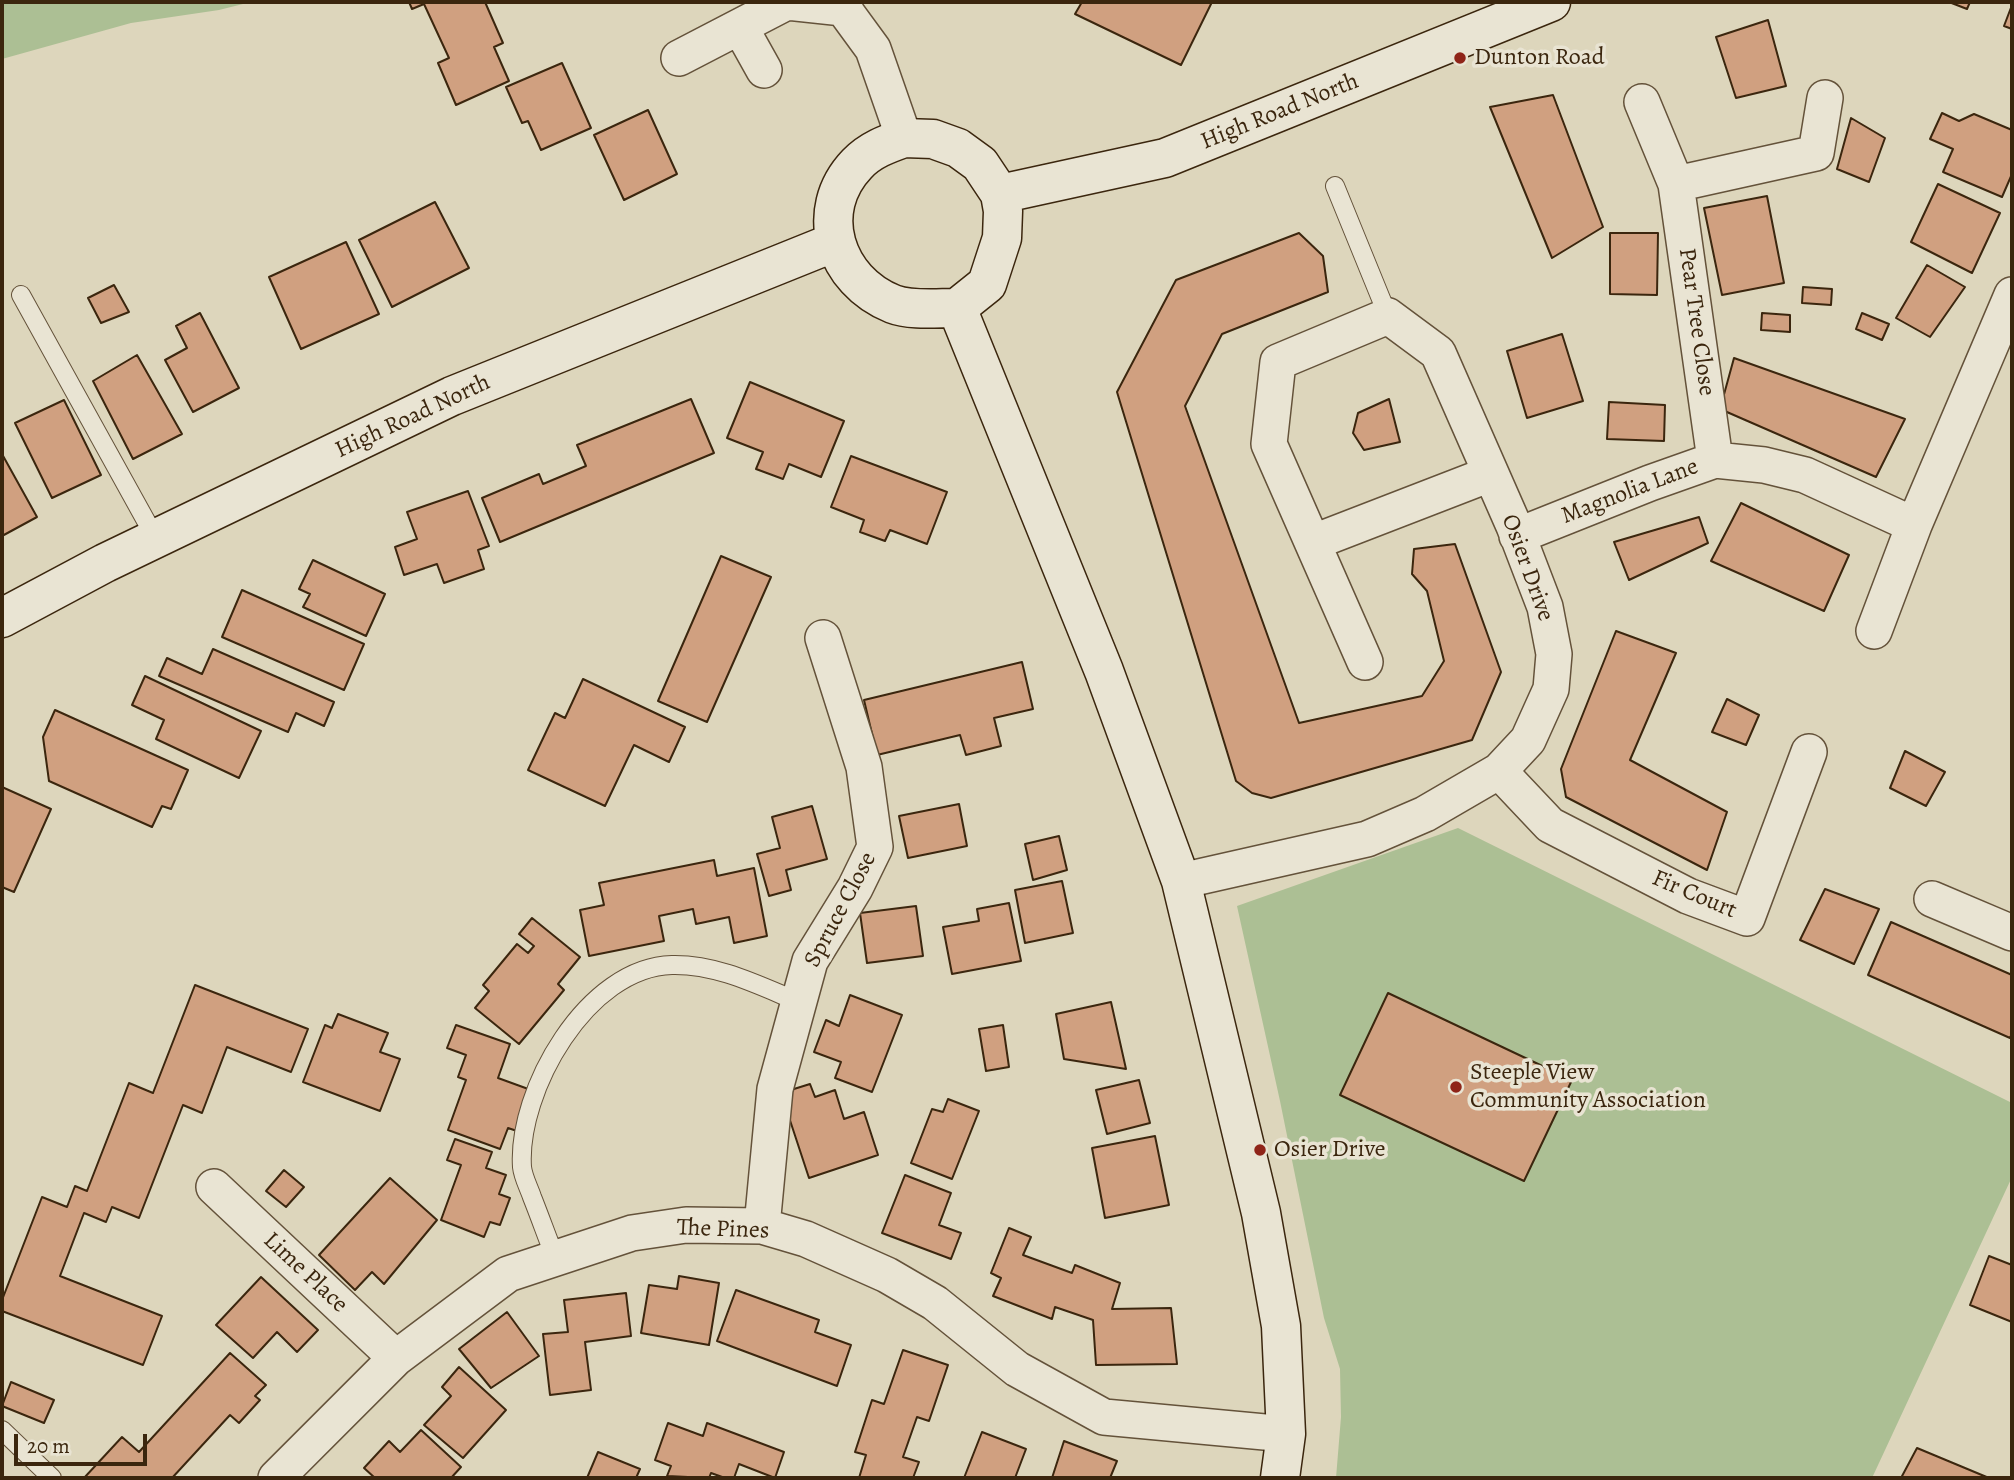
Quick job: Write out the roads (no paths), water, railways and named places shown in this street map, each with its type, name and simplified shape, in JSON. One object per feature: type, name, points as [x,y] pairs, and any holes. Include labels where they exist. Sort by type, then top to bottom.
[{"type":"street","points":[[679,58],[787,2],[844,5],[873,49],[904,138]]},
{"type":"street","name":"High Road North","points":[[1000,194],[1165,158],[1551,2]]},
{"type":"street","points":[[740,27],[764,70]]},
{"type":"street","points":[[1676,184],[1816,153],[1825,98]]},
{"type":"street","name":"Pear Tree Close","points":[[1642,102],[1676,184],[1715,460]]},
{"type":"street","points":[[904,138],[933,139],[958,148],[980,164],[1000,194],[1003,211],[1002,238],[987,284],[957,308],[895,305],[868,292],[847,270],[835,242],[833,213],[841,186],[858,163],[881,146],[904,138]]},
{"type":"street","name":"High Road North","points":[[2,618],[105,563],[452,396],[835,242]]},
{"type":"street","points":[[1874,631],[1914,525],[2012,295]]},
{"type":"street","points":[[957,308],[1104,671],[1181,881],[1261,1213],[1281,1326],[1286,1434],[1280,1478]]},
{"type":"street","points":[[1365,662],[1269,444],[1278,362],[1388,316]]},
{"type":"street","name":"Osier Drive","points":[[1181,881],[1367,839],[1425,814],[1499,771],[1528,740],[1551,689],[1554,654],[1545,607],[1438,353],[1388,316]]},
{"type":"street","name":"Magnolia Lane","points":[[1517,536],[1650,482],[1715,460],[1764,465],[1805,475],[1914,525]]},
{"type":"street","points":[[1314,541],[1490,474]]},
{"type":"street","name":"Spruce Close","points":[[762,1226],[775,1089],[810,961],[855,888],[876,847],[864,767],[823,638]]},
{"type":"street","name":"Fir Court","points":[[1499,771],[1550,824],[1688,896],[1747,918],[1809,752]]},
{"type":"street","points":[[1932,899],[2012,933]]},
{"type":"street","name":"Lime Place","points":[[214,1187],[396,1358]]},
{"type":"street","name":"The Pines","points":[[276,1478],[396,1358],[508,1274],[632,1233],[686,1225],[762,1226],[806,1239],[887,1275],[935,1303],[1017,1369],[1104,1417],[1286,1434]]},
{"type":"lane","points":[[1335,186],[1388,316]]},
{"type":"lane","points":[[21,295],[156,539]]},
{"type":"lane","points":[[555,1257],[522,1169],[523,1131],[539,1079],[567,1032],[597,998],[636,974],[669,965],[706,967],[799,1002]]},
{"type":"lane","points":[[2,1430],[52,1478]]},
{"type":"place","name":"Dunton Road","points":[[1460,58]]},
{"type":"place","name":"Steeple View Community Association","points":[[1456,1087]]},
{"type":"place","name":"Osier Drive","points":[[1260,1150]]}]
